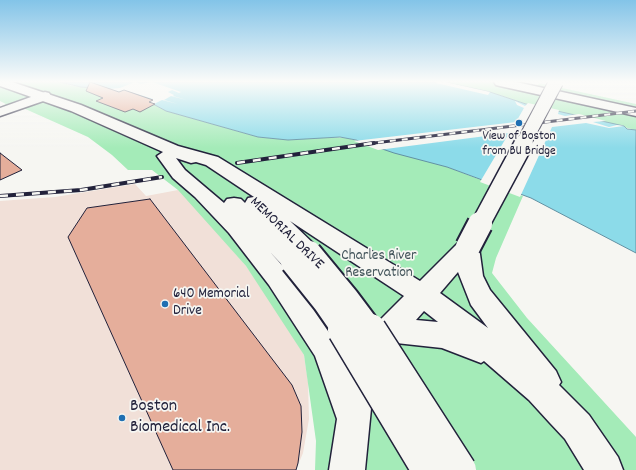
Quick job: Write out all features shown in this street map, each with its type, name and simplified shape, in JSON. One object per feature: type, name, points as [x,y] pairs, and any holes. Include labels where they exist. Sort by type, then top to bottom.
[{"type":"highway","name":"MEMORIAL DRIVE","points":[[65,104],[143,137],[172,154],[240,209],[272,239],[301,258],[347,299],[376,338],[460,470]]},
{"type":"highway","points":[[347,470],[358,381],[362,370],[377,345],[389,330],[421,294],[468,247],[544,104]]},
{"type":"highway","points":[[604,104],[636,112]]},
{"type":"highway","points":[[625,104],[636,106]]},
{"type":"highway","points":[[353,418],[326,349],[282,284],[237,228],[202,193],[179,174],[172,154],[212,161],[326,235],[421,294],[469,330],[529,380],[552,400],[577,427]]},
{"type":"highway","points":[[468,247],[471,276],[480,297],[549,387],[605,470]]},
{"type":"highway","name":"MEMORIAL DRIVE","points":[[301,258],[325,302],[351,340],[428,470]]},
{"type":"highway","points":[[389,330],[442,335],[460,340],[490,354],[529,380]]},
{"type":"main road","points":[[0,112],[23,104]]},
{"type":"shaded area","points":[[135,184],[146,196],[178,190],[188,198],[246,266],[278,311],[304,355],[308,382],[309,419],[303,453],[296,470],[0,470],[0,201],[55,197]]},
{"type":"green space","name":"Charles River Reservation","points":[[14,104],[152,104],[166,111],[258,137],[288,140],[330,137],[347,138],[447,167],[523,196],[496,258],[492,273],[527,318],[636,437],[636,470],[315,470],[316,441],[304,355],[246,266],[178,190],[152,170],[128,170],[112,155],[88,137]]},
{"type":"green space","points":[[526,104],[636,104],[636,130]]},
{"type":"water","points":[[152,104],[526,104],[624,126],[627,129],[636,130],[636,253],[531,198],[447,167],[394,153],[356,140],[340,137],[288,140],[258,137],[166,111]]},
{"type":"pier","points":[[521,104],[525,106],[527,104],[532,104],[559,110],[558,114],[565,116],[579,114],[606,121],[593,122],[609,127],[617,125],[624,126],[609,128],[586,123],[552,127],[520,197],[480,182],[509,133],[378,150],[354,141],[516,122],[524,108],[517,105]]},
{"type":"building","points":[[104,104],[155,104],[140,112],[133,109],[125,112]]},
{"type":"building","points":[[0,153],[22,170],[0,180]]},
{"type":"building","name":"640 Memorial Drive","points":[[150,199],[292,385],[301,406],[302,432],[296,470],[173,470],[68,237],[87,208]]},
{"type":"railway","points":[[373,143],[636,111]]},
{"type":"railway","points":[[237,163],[373,143]]},
{"type":"railway","points":[[366,144],[373,143]]},
{"type":"railway","points":[[0,196],[81,190],[162,177]]},
{"type":"place","name":"View of Boston from BU Bridge","points":[[519,123]]},
{"type":"place","name":"640 Memorial Drive","points":[[165,304]]},
{"type":"place","name":"Boston Biomedical Inc.","points":[[122,418]]}]
